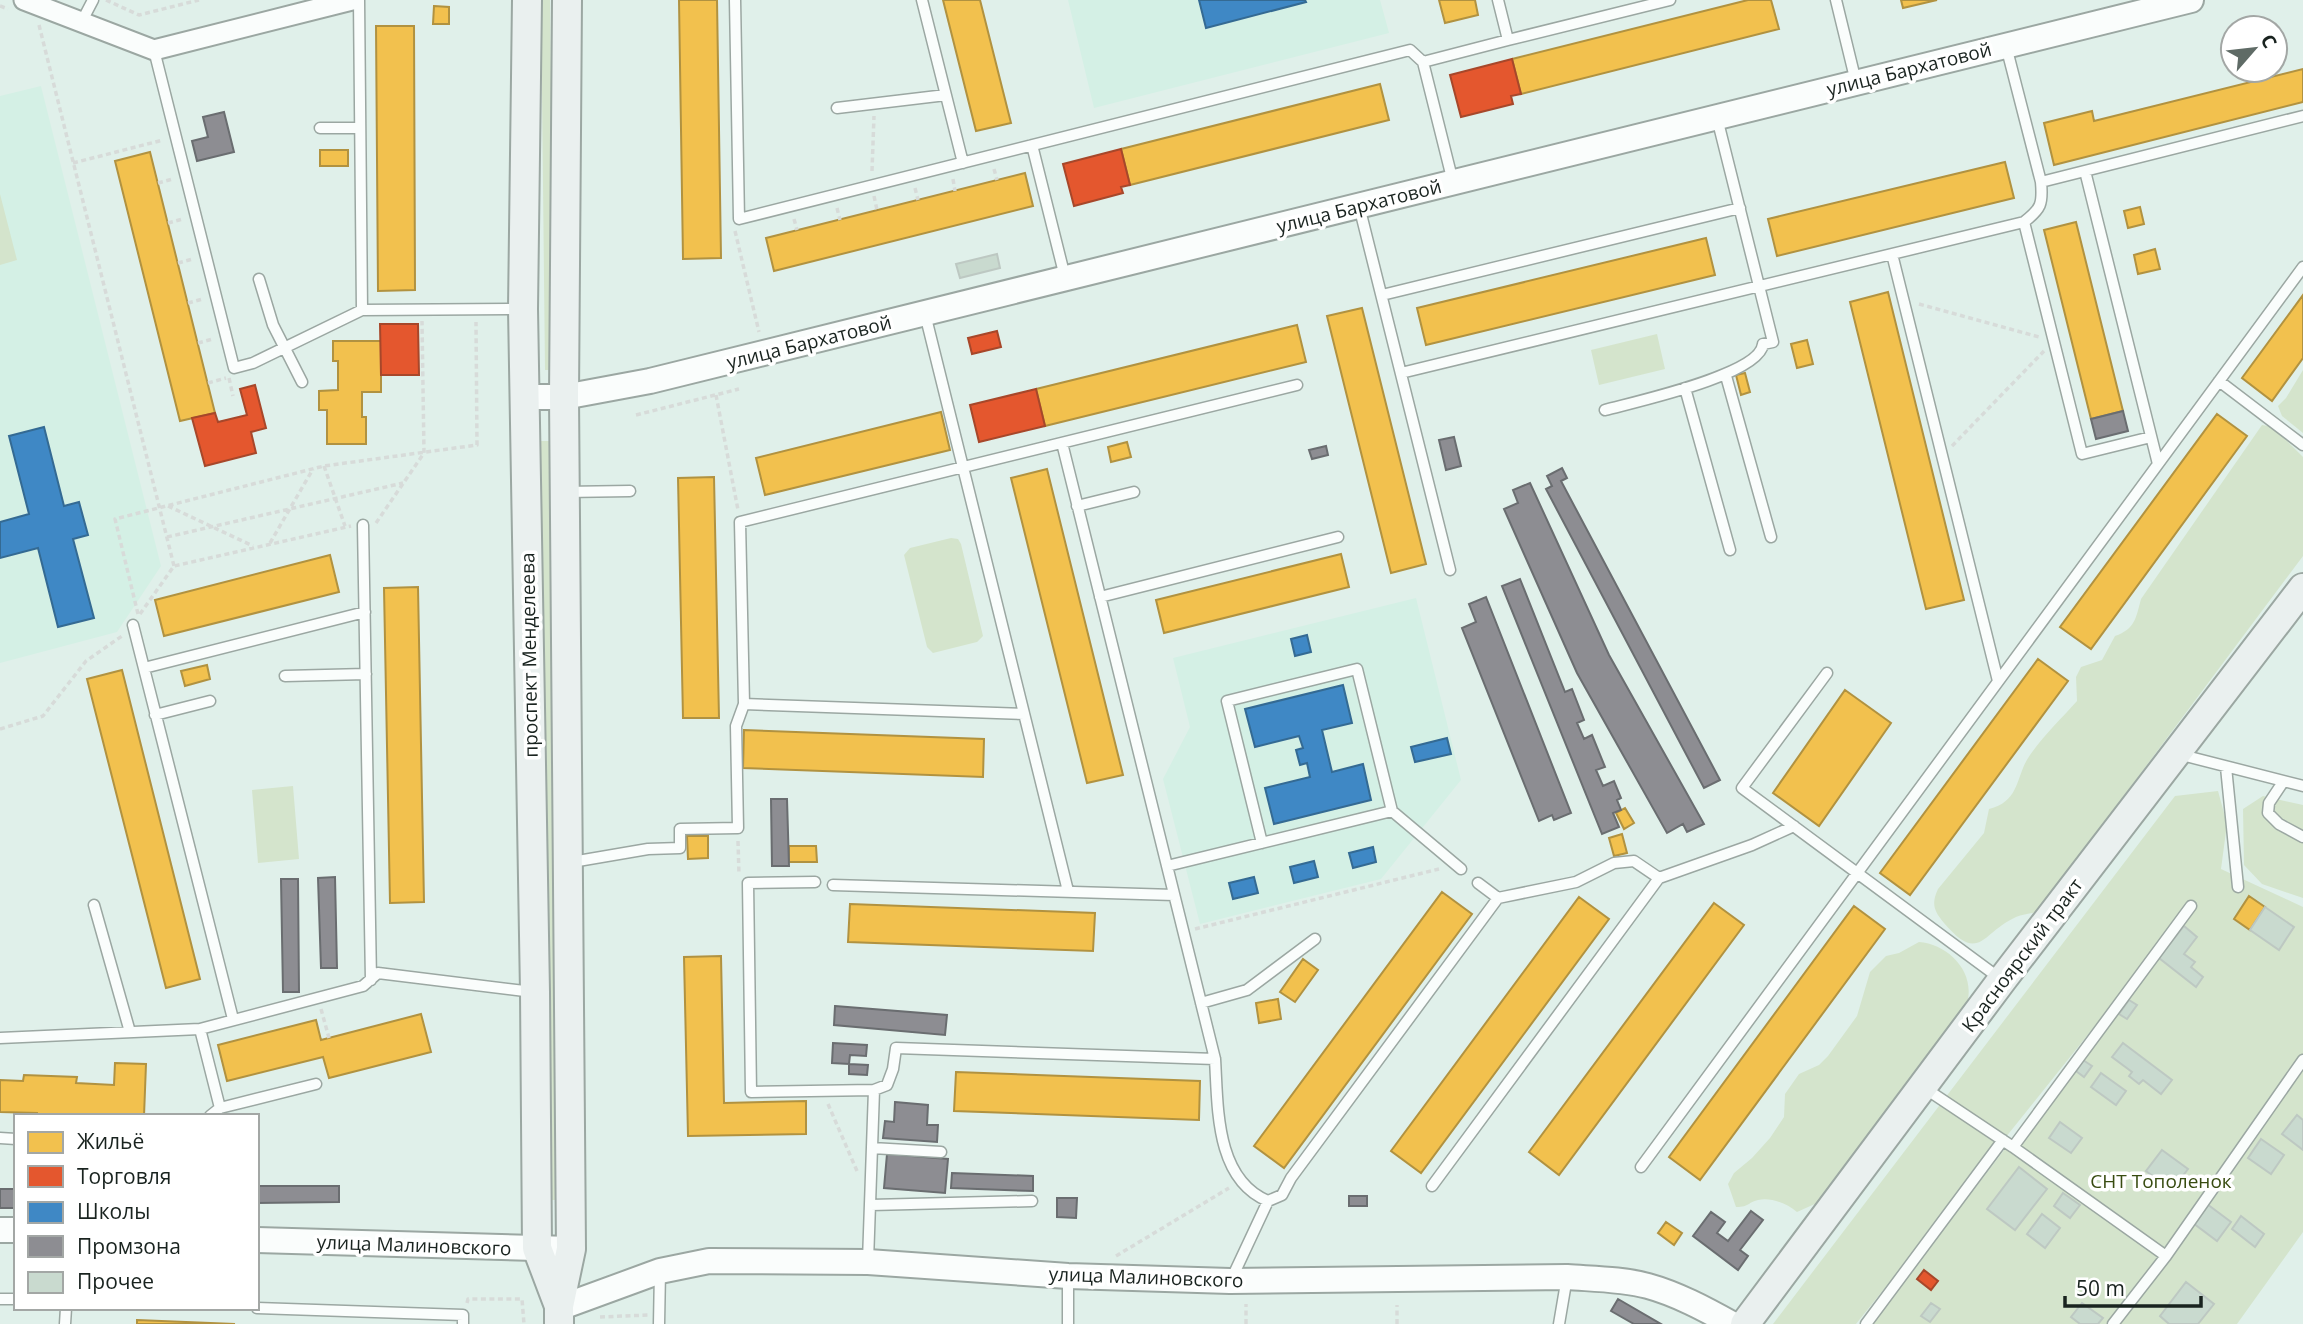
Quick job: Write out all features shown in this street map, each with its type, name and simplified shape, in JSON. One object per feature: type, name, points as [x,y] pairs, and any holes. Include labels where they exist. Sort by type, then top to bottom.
[{"type":"main road","name":"проспект Менделеева","points":[[527,0],[523,309],[537,1248],[559,1313]]},
{"type":"main road","name":"проспект Менделеева","points":[[559,1313],[571,1248],[564,397],[567,0]]},
{"type":"main road","name":"Красноярский тракт","points":[[1745,1324],[2002,980],[2302,593]]},
{"type":"street","points":[[24,0],[154,50],[310,5],[352,0]]},
{"type":"street","name":"улица Бархатовой","points":[[525,397],[564,397],[649,381],[2191,0]]},
{"type":"street","name":"улица Малиновского","points":[[259,1240],[571,1248]]},
{"type":"street","name":"улица Малиновского","points":[[559,1313],[660,1271],[709,1261],[868,1262],[1068,1276],[1230,1281],[1567,1277],[1610,1279],[1648,1286],[1697,1305],[1732,1324]]},
{"type":"lane","points":[[81,23],[93,0]]},
{"type":"lane","points":[[359,0],[362,310]]},
{"type":"lane","points":[[735,0],[739,219],[1410,51],[1423,62],[1454,182]]},
{"type":"lane","points":[[922,0],[962,163]]},
{"type":"lane","points":[[1498,0],[1508,40]]},
{"type":"lane","points":[[1423,62],[1670,0]]},
{"type":"lane","points":[[1836,0],[1856,82]]},
{"type":"lane","points":[[1401,373],[2024,222],[2036,212],[2043,199],[2006,45]]},
{"type":"lane","points":[[154,50],[234,368],[253,363],[362,310],[523,309]]},
{"type":"lane","points":[[837,108],[946,95]]},
{"type":"lane","points":[[2041,182],[2303,116]]},
{"type":"lane","points":[[1605,410],[1726,376],[1758,356],[1763,351],[1763,344],[1773,342],[1717,117]]},
{"type":"lane","points":[[320,128],[360,128]]},
{"type":"lane","points":[[1032,145],[1066,278]]},
{"type":"lane","points":[[2085,171],[2158,464]]},
{"type":"lane","points":[[1359,206],[1450,570]]},
{"type":"lane","points":[[1382,295],[1740,208]]},
{"type":"lane","points":[[2024,222],[2082,454],[2151,437]]},
{"type":"lane","points":[[1892,254],[1998,681]]},
{"type":"lane","points":[[1641,1167],[2303,267]]},
{"type":"lane","points":[[260,279],[273,325],[302,382]]},
{"type":"lane","points":[[925,314],[1068,891]]},
{"type":"lane","points":[[1726,376],[1771,537]]},
{"type":"lane","points":[[2219,382],[2303,445]]},
{"type":"lane","points":[[569,862],[648,849],[680,848],[680,829],[737,828],[736,726],[744,704],[740,522],[1297,385]]},
{"type":"lane","points":[[1685,388],[1730,550]]},
{"type":"lane","points":[[1062,443],[1215,1059],[1218,1122],[1227,1157],[1241,1181],[1256,1196],[1268,1201]]},
{"type":"lane","points":[[565,492],[631,491]]},
{"type":"lane","points":[[1077,506],[1134,492]]},
{"type":"lane","points":[[363,524],[371,980]]},
{"type":"lane","points":[[1100,597],[1338,537]]},
{"type":"lane","points":[[144,668],[365,612]]},
{"type":"lane","points":[[133,625],[233,1019]]},
{"type":"lane","points":[[1262,843],[1227,701],[1357,669],[1392,811],[1458,867]]},
{"type":"lane","points":[[1827,673],[1742,788],[2002,980]]},
{"type":"lane","points":[[285,676],[366,674]]},
{"type":"lane","points":[[155,715],[210,701]]},
{"type":"lane","points":[[744,704],[1024,714]]},
{"type":"lane","points":[[2175,754],[2303,786]]},
{"type":"lane","points":[[2226,767],[2238,887]]},
{"type":"lane","points":[[2283,782],[2269,803],[2268,813],[2279,824],[2303,837]]},
{"type":"lane","points":[[1167,866],[1392,811]]},
{"type":"lane","points":[[1432,1186],[1660,878],[1794,827]]},
{"type":"lane","points":[[1230,1281],[1268,1201],[1282,1195],[1291,1178],[1498,898],[1576,882],[1614,863],[1634,861],[1660,878]]},
{"type":"lane","points":[[815,882],[748,883],[751,1092],[874,1090],[887,1085],[896,1048],[1215,1059]]},
{"type":"lane","points":[[1478,883],[1498,898]]},
{"type":"lane","points":[[833,884],[1174,895]]},
{"type":"lane","points":[[94,905],[130,1032]]},
{"type":"lane","points":[[2013,1147],[2191,906]]},
{"type":"lane","points":[[1200,1003],[1247,990],[1315,939]]},
{"type":"lane","points":[[0,1038],[200,1029],[363,986],[378,973],[535,992]]},
{"type":"lane","points":[[200,1029],[220,1108]]},
{"type":"lane","points":[[2113,1324],[2165,1256],[2303,1060]]},
{"type":"lane","points":[[212,1114],[220,1108],[316,1084]]},
{"type":"lane","points":[[1923,1087],[2003,1140],[2165,1256]]},
{"type":"lane","points":[[868,1262],[874,1090]]},
{"type":"lane","points":[[1866,1324],[2003,1140]]},
{"type":"lane","points":[[872,1148],[941,1152]]},
{"type":"lane","points":[[871,1205],[1032,1201]]},
{"type":"lane","points":[[659,1319],[660,1271]]},
{"type":"lane","points":[[1068,1276],[1068,1324]]},
{"type":"lane","points":[[1559,1324],[1567,1277]]},
{"type":"lane","points":[[259,1308],[463,1320]]},
{"type":"path","points":[[106,0],[139,15],[199,0]]},
{"type":"path","points":[[38,20],[174,566]]},
{"type":"path","points":[[871,186],[874,104]]},
{"type":"path","points":[[73,163],[169,139]]},
{"type":"path","points":[[158,183],[178,178]]},
{"type":"path","points":[[168,223],[188,218]]},
{"type":"path","points":[[734,225],[759,332]]},
{"type":"path","points":[[178,263],[198,258]]},
{"type":"path","points":[[188,303],[208,298]]},
{"type":"path","points":[[1903,299],[2054,341],[1942,456]]},
{"type":"path","points":[[376,523],[424,453],[422,309]]},
{"type":"path","points":[[324,467],[345,526],[174,566],[139,616],[115,519],[313,469],[324,467],[477,445],[476,309]]},
{"type":"path","points":[[198,343],[219,337]]},
{"type":"path","points":[[208,383],[228,377]]},
{"type":"path","points":[[636,415],[739,389]]},
{"type":"path","points":[[716,395],[740,522]]},
{"type":"path","points":[[270,544],[313,469]]},
{"type":"path","points":[[167,537],[403,483]]},
{"type":"path","points":[[168,505],[255,547]]},
{"type":"path","points":[[0,729],[43,716],[86,661],[112,645],[133,625]]},
{"type":"path","points":[[737,828],[739,883]]},
{"type":"path","points":[[1183,932],[1458,867]]},
{"type":"path","points":[[318,998],[328,1038]]},
{"type":"path","points":[[1105,1262],[1241,1181]]},
{"type":"path","points":[[463,1320],[468,1299],[522,1299],[524,1324]]},
{"type":"path","points":[[1246,1304],[1246,1324]]},
{"type":"path","points":[[1397,1305],[1397,1324]]},
{"type":"path","points":[[599,1317],[659,1319]]},
{"type":"shaded area","points":[[1068,0],[1380,0],[1389,33],[1094,108]]},
{"type":"shaded area","points":[[41,86],[161,566],[117,632],[0,663],[0,96]]},
{"type":"shaded area","points":[[1416,598],[1461,780],[1381,879],[1200,924],[1163,779],[1190,727],[1173,658]]},
{"type":"green space","points":[[541,0],[550,0],[555,370],[545,370]]},
{"type":"green space","points":[[0,194],[17,260],[0,265]]},
{"type":"green space","points":[[1657,334],[1665,369],[1599,385],[1591,350]]},
{"type":"green space","points":[[2303,370],[2303,433],[2282,416],[2278,406]]},
{"type":"green space","points":[[2262,425],[2273,427],[2303,457],[2303,556],[2037,912],[2016,917],[1974,944],[1966,942],[1944,923],[1936,911],[1934,903],[1938,889],[1984,833],[1989,809],[2007,800],[2012,794],[2030,755],[2077,701],[2076,677],[2081,667],[2102,660],[2115,636],[2131,626],[2141,599]]},
{"type":"green space","points":[[540,441],[550,441],[559,1200],[550,1200]]},
{"type":"green space","points":[[951,538],[958,539],[961,544],[983,636],[977,642],[933,653],[927,647],[904,555],[910,548]]},
{"type":"green space","points":[[293,786],[299,859],[258,863],[252,790]]},
{"type":"green space","name":"СНТ Тополенок","points":[[2218,791],[2227,824],[2221,869],[2303,907],[2303,1232],[2237,1324],[1871,1324],[2191,906],[1856,1324],[1773,1324],[2175,796]]},
{"type":"green space","points":[[2263,796],[2303,805],[2303,898],[2262,884],[2244,865],[2243,809]]},
{"type":"green space","points":[[1919,942],[1940,948],[1957,962],[1967,981],[1967,1003],[1817,1203],[1797,1212],[1768,1199],[1736,1207],[1728,1184],[1734,1173],[1770,1138],[1784,1117],[1785,1094],[1799,1074],[1819,1065],[1828,1056],[1857,1016],[1870,972],[1886,956],[1899,953]]},
{"type":"building: Жильё","points":[[679,0],[717,0],[721,258],[683,259]]},
{"type":"building: Жильё","points":[[943,0],[980,0],[1011,123],[976,131]]},
{"type":"building: Жильё","points":[[1439,0],[1475,0],[1478,15],[1445,23]]},
{"type":"building: Жильё","points":[[1748,0],[1771,0],[1779,29],[1521,94],[1512,59]]},
{"type":"building: Жильё","points":[[1901,0],[1937,0],[1903,8]]},
{"type":"building: Жильё","points":[[434,6],[449,7],[449,24],[433,24]]},
{"type":"building: Жильё","points":[[376,26],[414,26],[415,290],[378,291]]},
{"type":"building: Жильё","points":[[2303,69],[2303,102],[2054,165],[2044,123],[2092,111],[2094,121],[2243,84],[2289,84],[2289,72]]},
{"type":"building: Жильё","points":[[1380,84],[1389,120],[1130,185],[1121,149]]},
{"type":"building: Жильё","points":[[320,150],[348,150],[348,166],[320,166]]},
{"type":"building: Жильё","points":[[150,152],[215,413],[180,421],[115,161]]},
{"type":"building: Жильё","points":[[2005,162],[2014,198],[1777,256],[1768,219]]},
{"type":"building: Жильё","points":[[1025,173],[1033,206],[774,271],[766,238]]},
{"type":"building: Жильё","points":[[2140,207],[2144,224],[2128,228],[2124,211]]},
{"type":"building: Жильё","points":[[2076,222],[2123,411],[2091,419],[2044,230]]},
{"type":"building: Жильё","points":[[1706,238],[1715,275],[1426,345],[1417,308]]},
{"type":"building: Жильё","points":[[2155,249],[2160,269],[2138,274],[2134,255]]},
{"type":"building: Жильё","points":[[1888,292],[1964,600],[1926,609],[1850,302]]},
{"type":"building: Жильё","points":[[2303,295],[2303,358],[2272,401],[2242,378]]},
{"type":"building: Жильё","points":[[1362,308],[1426,564],[1391,573],[1327,316]]},
{"type":"building: Жильё","points":[[1297,325],[1306,362],[1045,426],[1036,389]]},
{"type":"building: Жильё","points":[[1807,340],[1813,364],[1797,368],[1791,344]]},
{"type":"building: Жильё","points":[[333,341],[381,341],[381,392],[362,392],[366,444],[327,444],[327,410],[319,410],[319,391],[338,390],[338,361],[333,361]]},
{"type":"building: Жильё","points":[[1745,373],[1750,392],[1741,395],[1736,375]]},
{"type":"building: Жильё","points":[[941,412],[950,450],[765,495],[756,458]]},
{"type":"building: Жильё","points":[[2217,414],[2247,436],[2091,649],[2060,627]]},
{"type":"building: Жильё","points":[[1127,442],[1131,457],[1111,462],[1108,447]]},
{"type":"building: Жильё","points":[[1047,469],[1123,775],[1087,783],[1011,478]]},
{"type":"building: Жильё","points":[[714,477],[719,718],[683,718],[678,478]]},
{"type":"building: Жильё","points":[[1341,554],[1349,587],[1164,633],[1156,600]]},
{"type":"building: Жильё","points":[[330,555],[339,592],[164,636],[155,600]]},
{"type":"building: Жильё","points":[[418,587],[424,902],[390,903],[384,588]]},
{"type":"building: Жильё","points":[[2038,659],[2068,681],[1910,895],[1880,873]]},
{"type":"building: Жильё","points":[[207,665],[210,679],[185,686],[181,671]]},
{"type":"building: Жильё","points":[[122,670],[200,979],[166,988],[87,679]]},
{"type":"building: Жильё","points":[[1845,690],[1891,723],[1819,826],[1773,793]]},
{"type":"building: Жильё","points":[[744,730],[984,739],[983,777],[743,768]]},
{"type":"building: Жильё","points":[[1625,808],[1634,823],[1624,829],[1616,813]]},
{"type":"building: Жильё","points":[[1622,834],[1627,853],[1614,856],[1609,838]]},
{"type":"building: Жильё","points":[[687,836],[708,836],[708,858],[688,859]]},
{"type":"building: Жильё","points":[[789,846],[816,846],[817,862],[789,862]]},
{"type":"building: Жильё","points":[[1442,892],[1472,914],[1284,1168],[1254,1146]]},
{"type":"building: Жильё","points":[[2249,896],[2265,907],[2250,930],[2234,919]]},
{"type":"building: Жильё","points":[[1579,897],[1609,919],[1421,1173],[1391,1151]]},
{"type":"building: Жильё","points":[[1714,903],[1744,925],[1559,1175],[1529,1152]]},
{"type":"building: Жильё","points":[[850,904],[1095,913],[1093,951],[848,942]]},
{"type":"building: Жильё","points":[[1854,906],[1885,929],[1700,1180],[1669,1157]]},
{"type":"building: Жильё","points":[[721,956],[724,1103],[806,1101],[806,1134],[688,1136],[684,957]]},
{"type":"building: Жильё","points":[[1303,959],[1318,970],[1295,1002],[1280,992]]},
{"type":"building: Жильё","points":[[1278,999],[1281,1019],[1259,1023],[1256,1003]]},
{"type":"building: Жильё","points":[[421,1014],[431,1052],[329,1078],[323,1057],[227,1081],[218,1045],[316,1020],[321,1040]]},
{"type":"building: Жильё","points":[[115,1063],[146,1064],[144,1114],[0,1112],[0,1080],[23,1081],[24,1075],[77,1077],[76,1083],[114,1085]]},
{"type":"building: Жильё","points":[[956,1072],[1200,1081],[1199,1120],[954,1111]]},
{"type":"building: Жильё","points":[[1666,1222],[1682,1233],[1674,1245],[1658,1233]]},
{"type":"building: Жильё","points":[[137,1320],[235,1324],[137,1324]]},
{"type":"building: Торговля","points":[[1512,59],[1521,94],[1511,96],[1513,104],[1461,117],[1450,75]]},
{"type":"building: Торговля","points":[[1121,149],[1130,185],[1121,187],[1123,193],[1074,206],[1063,164]]},
{"type":"building: Торговля","points":[[380,324],[418,324],[419,375],[381,375]]},
{"type":"building: Торговля","points":[[997,331],[1001,347],[972,354],[968,338]]},
{"type":"building: Торговля","points":[[255,385],[266,428],[251,432],[256,453],[205,466],[192,418],[215,413],[218,422],[247,415],[240,389]]},
{"type":"building: Торговля","points":[[1036,389],[1045,426],[979,442],[970,405]]},
{"type":"building: Торговля","points":[[1924,1270],[1938,1281],[1931,1290],[1917,1279]]},
{"type":"building: Школы","points":[[1199,0],[1305,0],[1306,2],[1206,28]]},
{"type":"building: Школы","points":[[44,427],[64,506],[79,502],[88,535],[73,539],[94,618],[58,627],[38,548],[0,558],[0,522],[29,514],[9,436]]},
{"type":"building: Школы","points":[[1307,635],[1311,652],[1295,656],[1291,639]]},
{"type":"building: Школы","points":[[1343,685],[1352,723],[1322,730],[1332,772],[1363,764],[1371,800],[1274,824],[1265,788],[1310,777],[1307,763],[1300,765],[1296,750],[1303,748],[1299,736],[1255,747],[1245,709]]},
{"type":"building: Школы","points":[[1447,738],[1451,754],[1415,762],[1411,747]]},
{"type":"building: Школы","points":[[1373,847],[1376,862],[1353,868],[1349,853]]},
{"type":"building: Школы","points":[[1314,861],[1318,877],[1294,883],[1290,867]]},
{"type":"building: Школы","points":[[1254,877],[1258,893],[1233,899],[1229,883]]},
{"type":"building: Промзона","points":[[224,112],[234,152],[197,161],[192,141],[208,137],[203,117]]},
{"type":"building: Промзона","points":[[2123,411],[2128,431],[2096,439],[2091,419]]},
{"type":"building: Промзона","points":[[1454,437],[1461,466],[1446,470],[1439,440]]},
{"type":"building: Промзона","points":[[1326,446],[1328,455],[1312,459],[1309,450]]},
{"type":"building: Промзона","points":[[1562,468],[1567,478],[1561,481],[1720,780],[1704,788],[1546,489],[1552,486],[1547,476]]},
{"type":"building: Промзона","points":[[1530,483],[1609,655],[1704,824],[1687,832],[1683,824],[1667,833],[1577,673],[1504,509],[1518,503],[1513,490]]},
{"type":"building: Промзона","points":[[1520,579],[1565,692],[1572,689],[1584,720],[1577,723],[1584,739],[1592,735],[1605,767],[1596,770],[1603,786],[1614,781],[1621,798],[1617,800],[1621,810],[1613,813],[1619,827],[1602,834],[1502,586]]},
{"type":"building: Промзона","points":[[1486,597],[1571,813],[1554,820],[1552,815],[1539,821],[1462,628],[1476,622],[1469,604]]},
{"type":"building: Промзона","points":[[771,799],[787,799],[789,866],[772,866]]},
{"type":"building: Промзона","points":[[335,877],[337,968],[321,968],[318,878]]},
{"type":"building: Промзона","points":[[281,879],[298,879],[299,992],[283,992]]},
{"type":"building: Промзона","points":[[835,1006],[947,1015],[945,1035],[834,1025]]},
{"type":"building: Промзона","points":[[833,1043],[867,1045],[866,1056],[850,1055],[849,1064],[832,1063]]},
{"type":"building: Промзона","points":[[849,1064],[868,1065],[867,1075],[849,1074]]},
{"type":"building: Промзона","points":[[895,1102],[928,1105],[927,1125],[938,1125],[937,1142],[883,1138],[885,1121],[894,1122]]},
{"type":"building: Промзона","points":[[887,1154],[948,1159],[945,1193],[884,1188]]},
{"type":"building: Промзона","points":[[952,1173],[1033,1176],[1033,1191],[951,1188]]},
{"type":"building: Промзона","points":[[259,1186],[339,1186],[339,1202],[259,1203]]},
{"type":"building: Промзона","points":[[0,1189],[14,1189],[14,1208],[0,1208]]},
{"type":"building: Промзона","points":[[1349,1196],[1367,1196],[1367,1206],[1349,1206]]},
{"type":"building: Промзона","points":[[1057,1198],[1077,1198],[1076,1218],[1057,1217]]},
{"type":"building: Промзона","points":[[1751,1211],[1763,1220],[1740,1250],[1748,1256],[1738,1270],[1693,1236],[1711,1212],[1725,1222],[1717,1233],[1728,1241]]},
{"type":"building: Промзона","points":[[1618,1299],[1661,1324],[1634,1324],[1611,1311]]},
{"type":"building: Прочее","points":[[997,254],[1000,268],[960,278],[956,264]]},
{"type":"building: Прочее","points":[[2265,907],[2294,927],[2279,950],[2250,930]]},
{"type":"building: Прочее","points":[[2184,926],[2197,937],[2184,954],[2195,962],[2191,967],[2203,977],[2196,987],[2159,958]]},
{"type":"building: Прочее","points":[[2129,1000],[2137,1005],[2127,1019],[2119,1014]]},
{"type":"building: Прочее","points":[[2123,1043],[2172,1080],[2161,1094],[2143,1080],[2139,1084],[2129,1076],[2132,1072],[2112,1057]]},
{"type":"building: Прочее","points":[[2083,1060],[2092,1066],[2084,1077],[2076,1071]]},
{"type":"building: Прочее","points":[[2101,1073],[2126,1091],[2116,1105],[2091,1087]]},
{"type":"building: Прочее","points":[[2297,1115],[2303,1120],[2303,1150],[2282,1134]]},
{"type":"building: Прочее","points":[[2060,1122],[2082,1138],[2071,1153],[2049,1138]]},
{"type":"building: Прочее","points":[[2261,1139],[2284,1155],[2271,1174],[2248,1158]]},
{"type":"building: Прочее","points":[[2162,1150],[2188,1169],[2172,1190],[2146,1171]]},
{"type":"building: Прочее","points":[[2019,1167],[2047,1189],[2015,1230],[1987,1209]]},
{"type":"building: Прочее","points":[[2063,1193],[2080,1205],[2070,1218],[2054,1206]]},
{"type":"building: Прочее","points":[[2207,1204],[2231,1222],[2217,1241],[2193,1223]]},
{"type":"building: Прочее","points":[[2042,1214],[2060,1228],[2045,1248],[2027,1234]]},
{"type":"building: Прочее","points":[[2241,1216],[2264,1234],[2255,1247],[2232,1229]]},
{"type":"building: Прочее","points":[[2186,1282],[2214,1304],[2198,1324],[2169,1324],[2160,1316]]},
{"type":"building: Прочее","points":[[1931,1303],[1940,1309],[1930,1322],[1921,1316]]},
{"type":"building: Прочее","points":[[2082,1303],[2103,1318],[2098,1324],[2080,1324],[2071,1317]]}]
